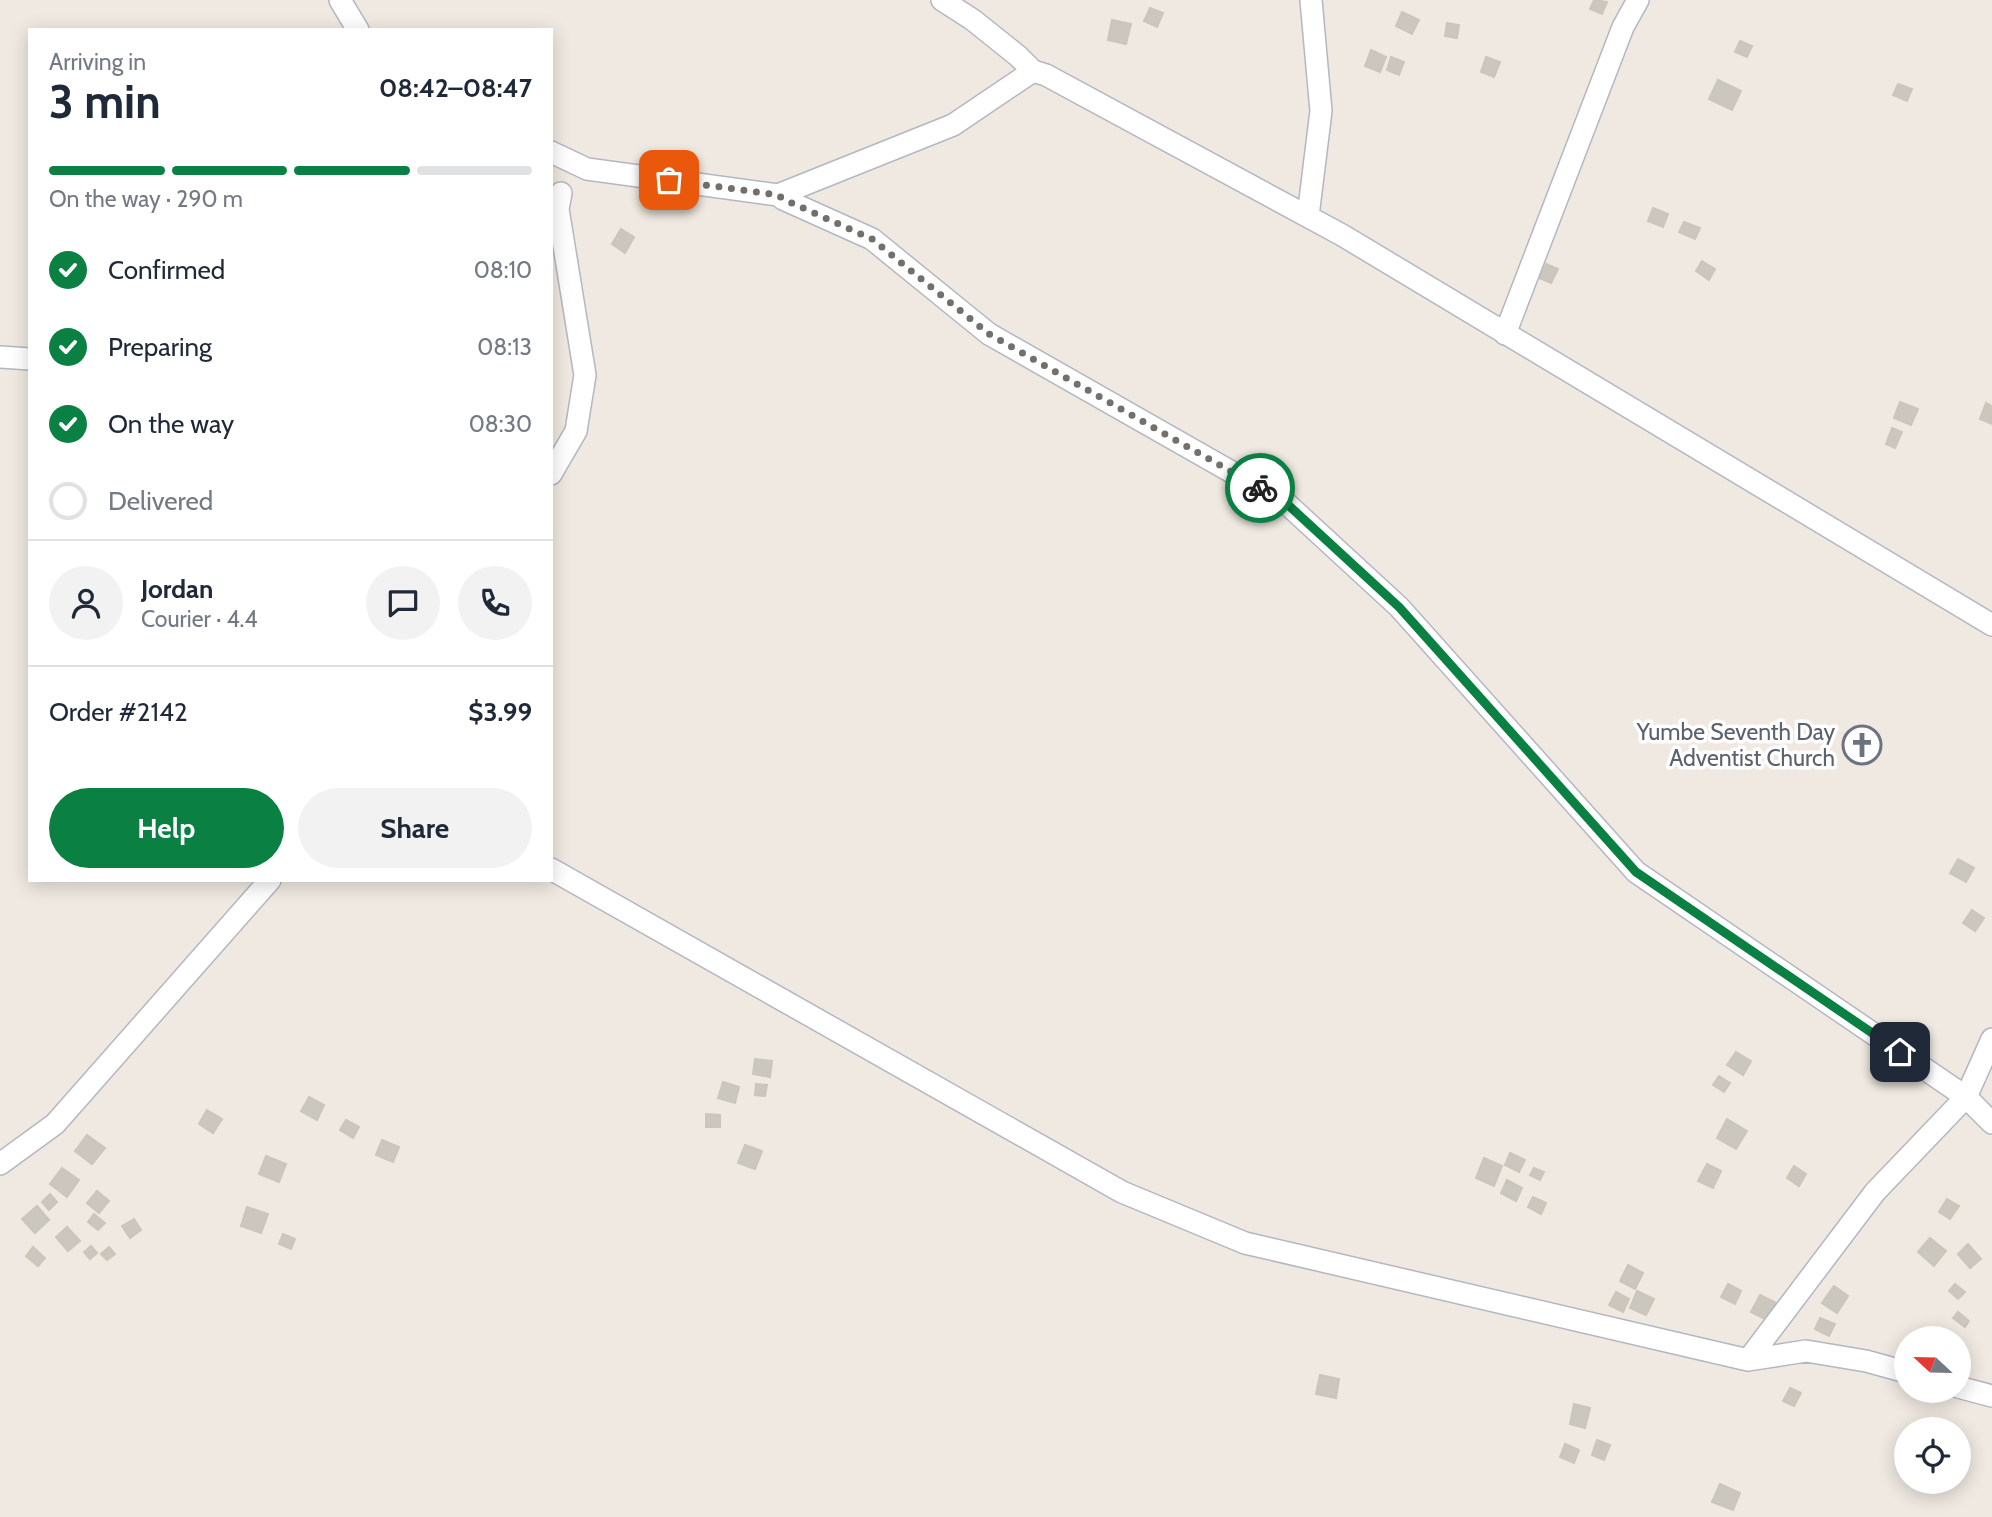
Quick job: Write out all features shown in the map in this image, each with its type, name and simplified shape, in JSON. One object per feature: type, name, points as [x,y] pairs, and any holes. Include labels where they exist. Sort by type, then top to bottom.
[{"type":"street","points":[[340,0],[357,28]]},
{"type":"street","points":[[942,0],[973,10],[1033,71],[1046,75],[1308,216],[1992,625]]},
{"type":"street","points":[[1308,216],[1321,111],[1311,0]]},
{"type":"street","points":[[1505,334],[1623,27],[1638,0]]},
{"type":"street","points":[[553,153],[587,169],[778,195],[953,125],[1033,71]]},
{"type":"street","points":[[553,471],[576,432],[585,375],[556,196],[587,169]]},
{"type":"street","points":[[778,195],[872,239],[989,334],[1286,503],[1399,607],[1636,872],[1966,1097],[1992,1123]]},
{"type":"street","points":[[0,358],[28,359]]},
{"type":"street","points":[[553,870],[1122,1192],[1245,1243],[1748,1360],[1807,1351],[1894,1369]]},
{"type":"street","points":[[0,1164],[55,1124],[268,882]]},
{"type":"street","points":[[1748,1360],[1875,1192],[1966,1097],[1992,1039]]},
{"type":"street","points":[[1971,1390],[1992,1396]]},
{"type":"building","points":[[1594,0],[1607,2],[1602,14],[1590,9]]},
{"type":"building","points":[[1150,8],[1163,13],[1157,27],[1144,21]]},
{"type":"building","points":[[1402,12],[1419,20],[1412,34],[1396,26]]},
{"type":"building","points":[[1112,20],[1131,24],[1126,44],[1108,40]]},
{"type":"building","points":[[1447,23],[1459,25],[1457,38],[1445,36]]},
{"type":"building","points":[[1740,41],[1752,46],[1747,57],[1735,52]]},
{"type":"building","points":[[1371,50],[1386,57],[1380,72],[1365,66]]},
{"type":"building","points":[[1391,57],[1404,62],[1399,75],[1387,70]]},
{"type":"building","points":[[1486,57],[1500,62],[1494,77],[1481,72]]},
{"type":"building","points":[[1718,80],[1741,91],[1732,110],[1709,99]]},
{"type":"building","points":[[1898,84],[1912,89],[1907,101],[1893,95]]},
{"type":"building","points":[[1653,208],[1668,214],[1663,227],[1648,221]]},
{"type":"building","points":[[1684,222],[1700,228],[1695,239],[1679,232]]},
{"type":"building","points":[[621,229],[634,237],[625,253],[612,244]]},
{"type":"building","points":[[1702,261],[1715,269],[1709,280],[1696,271]]},
{"type":"building","points":[[1546,264],[1558,269],[1551,283],[1539,278]]},
{"type":"building","points":[[1900,402],[1918,409],[1911,425],[1894,418]]},
{"type":"building","points":[[1986,403],[1992,406],[1992,424],[1980,419]]},
{"type":"building","points":[[1892,428],[1902,432],[1895,448],[1886,444]]},
{"type":"building","points":[[1958,859],[1974,868],[1966,882],[1950,873]]},
{"type":"building","points":[[1972,910],[1984,918],[1975,931],[1963,923]]},
{"type":"building","points":[[1736,1052],[1751,1061],[1743,1075],[1727,1065]]},
{"type":"building","points":[[755,1059],[772,1061],[770,1077],[753,1074]]},
{"type":"building","points":[[1719,1076],[1730,1083],[1724,1092],[1713,1085]]},
{"type":"building","points":[[723,1082],[739,1087],[735,1103],[718,1098]]},
{"type":"building","points":[[756,1084],[767,1085],[765,1096],[755,1095]]},
{"type":"building","points":[[309,1097],[324,1105],[317,1120],[301,1111]]},
{"type":"building","points":[[207,1110],[222,1119],[213,1133],[199,1124]]},
{"type":"building","points":[[706,1114],[720,1115],[720,1127],[706,1127]]},
{"type":"building","points":[[1727,1119],[1747,1131],[1736,1149],[1717,1138]]},
{"type":"building","points":[[346,1120],[359,1127],[353,1138],[340,1130]]},
{"type":"building","points":[[87,1135],[105,1148],[92,1164],[75,1151]]},
{"type":"building","points":[[382,1140],[399,1147],[393,1162],[376,1155]]},
{"type":"building","points":[[745,1145],[762,1151],[755,1169],[738,1163]]},
{"type":"building","points":[[1510,1153],[1525,1160],[1519,1172],[1505,1165]]},
{"type":"building","points":[[266,1156],[286,1164],[279,1182],[259,1174]]},
{"type":"building","points":[[1484,1158],[1502,1166],[1494,1186],[1476,1178]]},
{"type":"building","points":[[1707,1164],[1721,1171],[1713,1188],[1698,1181]]},
{"type":"building","points":[[1794,1166],[1806,1174],[1799,1186],[1787,1178]]},
{"type":"building","points":[[62,1168],[79,1180],[67,1197],[50,1184]]},
{"type":"building","points":[[1534,1168],[1544,1172],[1540,1180],[1530,1175]]},
{"type":"building","points":[[1507,1180],[1522,1188],[1516,1201],[1501,1193]]},
{"type":"building","points":[[97,1191],[109,1201],[99,1213],[87,1203]]},
{"type":"building","points":[[50,1194],[57,1202],[49,1210],[42,1202]]},
{"type":"building","points":[[1533,1197],[1546,1203],[1541,1214],[1528,1207]]},
{"type":"building","points":[[1947,1199],[1959,1206],[1950,1219],[1939,1212]]},
{"type":"building","points":[[37,1206],[49,1220],[35,1233],[22,1219]]},
{"type":"building","points":[[247,1207],[268,1214],[261,1233],[241,1226]]},
{"type":"building","points":[[94,1214],[105,1223],[98,1230],[88,1222]]},
{"type":"building","points":[[134,1219],[141,1230],[130,1238],[122,1226]]},
{"type":"building","points":[[67,1227],[80,1241],[68,1251],[56,1237]]},
{"type":"building","points":[[283,1234],[295,1239],[291,1249],[279,1244]]},
{"type":"building","points":[[1930,1238],[1946,1251],[1934,1266],[1918,1252]]},
{"type":"building","points":[[1968,1244],[1981,1259],[1970,1268],[1958,1254]]},
{"type":"building","points":[[91,1246],[97,1253],[90,1259],[84,1252]]},
{"type":"building","points":[[33,1247],[45,1258],[38,1266],[26,1256]]},
{"type":"building","points":[[109,1247],[115,1254],[107,1260],[101,1254]]},
{"type":"building","points":[[1628,1265],[1643,1273],[1635,1289],[1620,1281]]},
{"type":"building","points":[[1728,1284],[1741,1291],[1735,1304],[1721,1297]]},
{"type":"building","points":[[1955,1284],[1965,1292],[1958,1299],[1949,1291]]},
{"type":"building","points":[[1834,1286],[1848,1296],[1837,1313],[1822,1303]]},
{"type":"building","points":[[1637,1291],[1654,1299],[1646,1315],[1630,1308]]},
{"type":"building","points":[[1616,1292],[1629,1299],[1623,1312],[1609,1305]]},
{"type":"building","points":[[1760,1295],[1776,1303],[1767,1320],[1751,1312]]},
{"type":"building","points":[[1958,1312],[1969,1321],[1964,1326],[1953,1318]]},
{"type":"building","points":[[1820,1318],[1835,1324],[1829,1336],[1815,1329]]},
{"type":"building","points":[[1320,1375],[1339,1379],[1336,1398],[1316,1394]]},
{"type":"building","points":[[1790,1388],[1801,1393],[1794,1406],[1783,1401]]},
{"type":"building","points":[[1574,1404],[1590,1408],[1585,1428],[1570,1424]]},
{"type":"building","points":[[1597,1440],[1610,1445],[1604,1460],[1592,1455]]},
{"type":"building","points":[[1565,1444],[1579,1450],[1574,1463],[1560,1457]]},
{"type":"building","points":[[1720,1484],[1740,1493],[1733,1510],[1712,1502]]},
{"type":"way so far","points":[[669,180],[778,195],[872,239],[989,334],[1260,488]]},
{"type":"place","name":"Yumbe Seventh Day Adventist Church","points":[[1862,745]]},
{"type":"route","points":[[1260,488],[1286,503],[1399,607],[1636,872],[1900,1052]]}]
